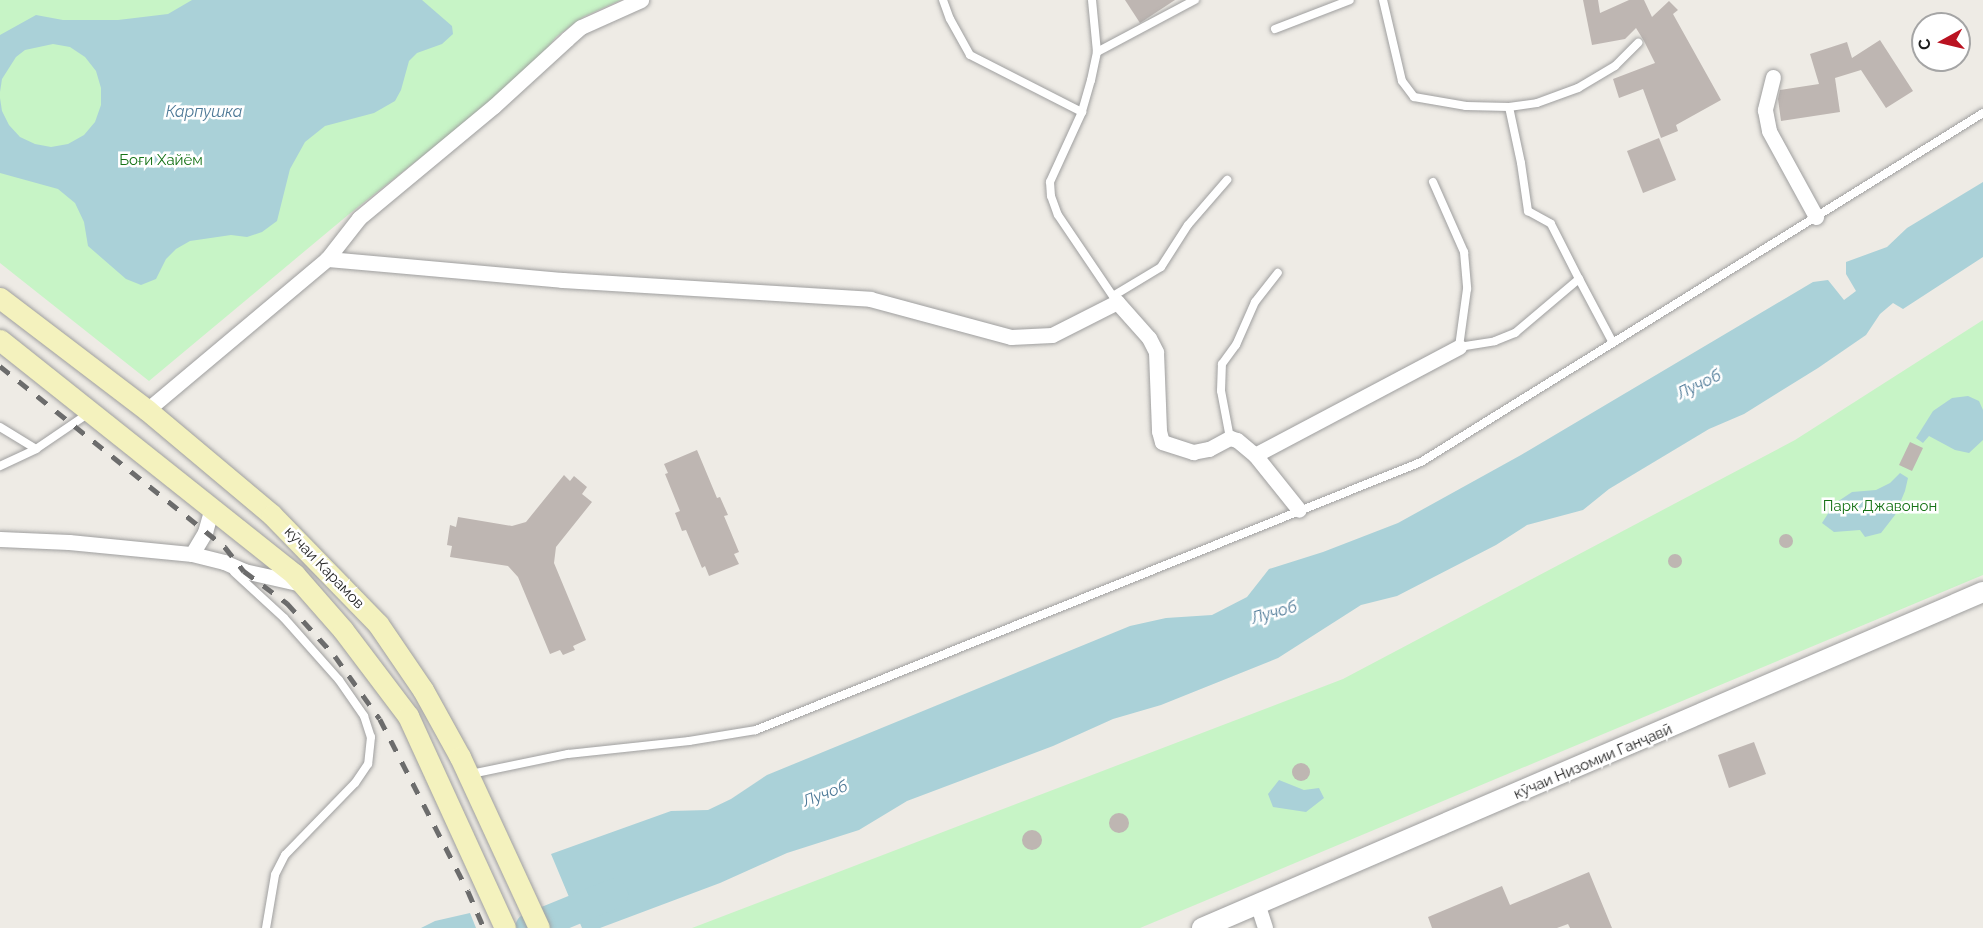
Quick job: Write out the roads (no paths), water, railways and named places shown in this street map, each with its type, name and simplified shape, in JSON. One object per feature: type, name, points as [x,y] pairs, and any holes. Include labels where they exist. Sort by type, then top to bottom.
[{"type":"main road","name":"кӯчаи Карамов","points":[[4,308],[147,410],[272,515],[378,624],[423,690],[500,839],[539,928]]},
{"type":"main road","name":"кӯчаи Карамов","points":[[0,340],[212,507],[303,584],[344,630],[408,716],[505,928]]},
{"type":"street","points":[[147,410],[327,259],[359,218],[494,106],[574,33],[641,0]]},
{"type":"street","points":[[1773,77],[1765,110],[1769,131],[1816,217]]},
{"type":"street","points":[[327,259],[562,280],[870,299],[1011,337],[1052,334],[1115,299],[1149,338],[1156,352],[1159,431],[1162,442],[1193,452],[1209,449],[1230,438],[1237,440],[1255,455],[1299,510]]},
{"type":"street","points":[[1255,455],[1459,347]]},
{"type":"street","points":[[192,554],[205,532],[212,507]]},
{"type":"street","points":[[0,539],[69,542],[192,554],[224,562],[244,571],[303,584]]},
{"type":"street","name":"кӯчаи Низомии Ганҷавӣ","points":[[1202,928],[1258,906],[1983,592]]},
{"type":"street","points":[[1258,906],[1265,928]]},
{"type":"lane","points":[[943,0],[950,19],[970,56],[1082,112]]},
{"type":"lane","points":[[1092,0],[1097,52],[1082,112],[1050,182],[1051,196],[1058,214],[1115,299],[1161,267],[1188,225],[1227,180]]},
{"type":"lane","points":[[1097,52],[1195,0]]},
{"type":"lane","points":[[1275,29],[1350,0]]},
{"type":"lane","points":[[1383,0],[1402,81],[1414,97],[1466,106],[1509,107],[1537,103],[1578,88],[1615,66],[1638,43]]},
{"type":"lane","points":[[1509,107],[1528,211],[1551,224],[1613,343]]},
{"type":"lane","points":[[468,775],[568,754],[688,741],[756,730],[1421,462],[1983,114]]},
{"type":"lane","points":[[1433,182],[1464,252],[1467,289],[1459,347],[1495,341],[1515,333],[1579,279]]},
{"type":"lane","points":[[1230,438],[1221,391],[1222,364],[1236,345],[1255,302],[1278,273]]},
{"type":"lane","points":[[0,466],[36,448],[90,412]]},
{"type":"lane","points":[[0,427],[36,448]]},
{"type":"lane","points":[[0,458],[8,462]]},
{"type":"lane","points":[[224,562],[284,618],[339,680],[364,716],[371,737],[368,764],[355,783],[285,855],[275,875],[266,928]]},
{"type":"water","name":"Карпушка","points":[[192,0],[422,0],[452,26],[453,34],[442,44],[417,53],[409,61],[401,90],[395,101],[374,113],[325,126],[305,142],[290,169],[277,221],[262,232],[247,237],[231,235],[190,241],[176,249],[166,259],[156,279],[141,285],[126,279],[88,246],[84,222],[75,203],[58,189],[0,173],[0,98],[2,111],[9,125],[20,137],[35,144],[51,147],[68,144],[84,135],[95,122],[101,105],[101,88],[96,71],[85,57],[70,47],[53,44],[25,50],[16,57],[2,79],[0,92],[0,35],[36,15],[63,20],[118,20],[168,14]]},
{"type":"water","points":[[1983,182],[1983,257],[1903,309],[1893,303],[1880,314],[1866,335],[1818,368],[1744,414],[1709,429],[1609,489],[1583,510],[1527,525],[1496,545],[1397,596],[1361,605],[1278,658],[1161,705],[1113,719],[1053,746],[907,801],[859,830],[787,853],[720,883],[600,928],[582,928],[551,854],[671,811],[708,810],[731,799],[767,775],[1130,626],[1166,618],[1212,615],[1247,597],[1269,569],[1323,552],[1398,523],[1521,455],[1813,282],[1828,280],[1844,300],[1856,291],[1846,274],[1846,262],[1887,247],[1907,228]]},
{"type":"water","points":[[1968,396],[1979,401],[1983,410],[1983,440],[1969,453],[1955,450],[1929,436],[1923,443],[1916,438],[1933,411],[1952,398]]},
{"type":"water","points":[[1900,473],[1908,478],[1905,491],[1895,515],[1881,533],[1865,537],[1860,530],[1834,532],[1822,523],[1834,504],[1852,492],[1876,490],[1890,483]]},
{"type":"water","points":[[1279,780],[1304,790],[1319,788],[1324,798],[1306,812],[1273,807],[1268,794]]},
{"type":"water","points":[[470,913],[476,928],[421,928],[435,921]]},
{"type":"waterway","name":"Лучоб","points":[[530,928],[613,894]]},
{"type":"railway","points":[[0,366],[225,547],[244,571],[287,603],[335,656],[380,719],[468,891],[484,928]]},
{"type":"park label","name":"Боғи Хайём","points":[[161,161]]},
{"type":"park label","name":"Парк Джавонон","points":[[1880,507]]}]
